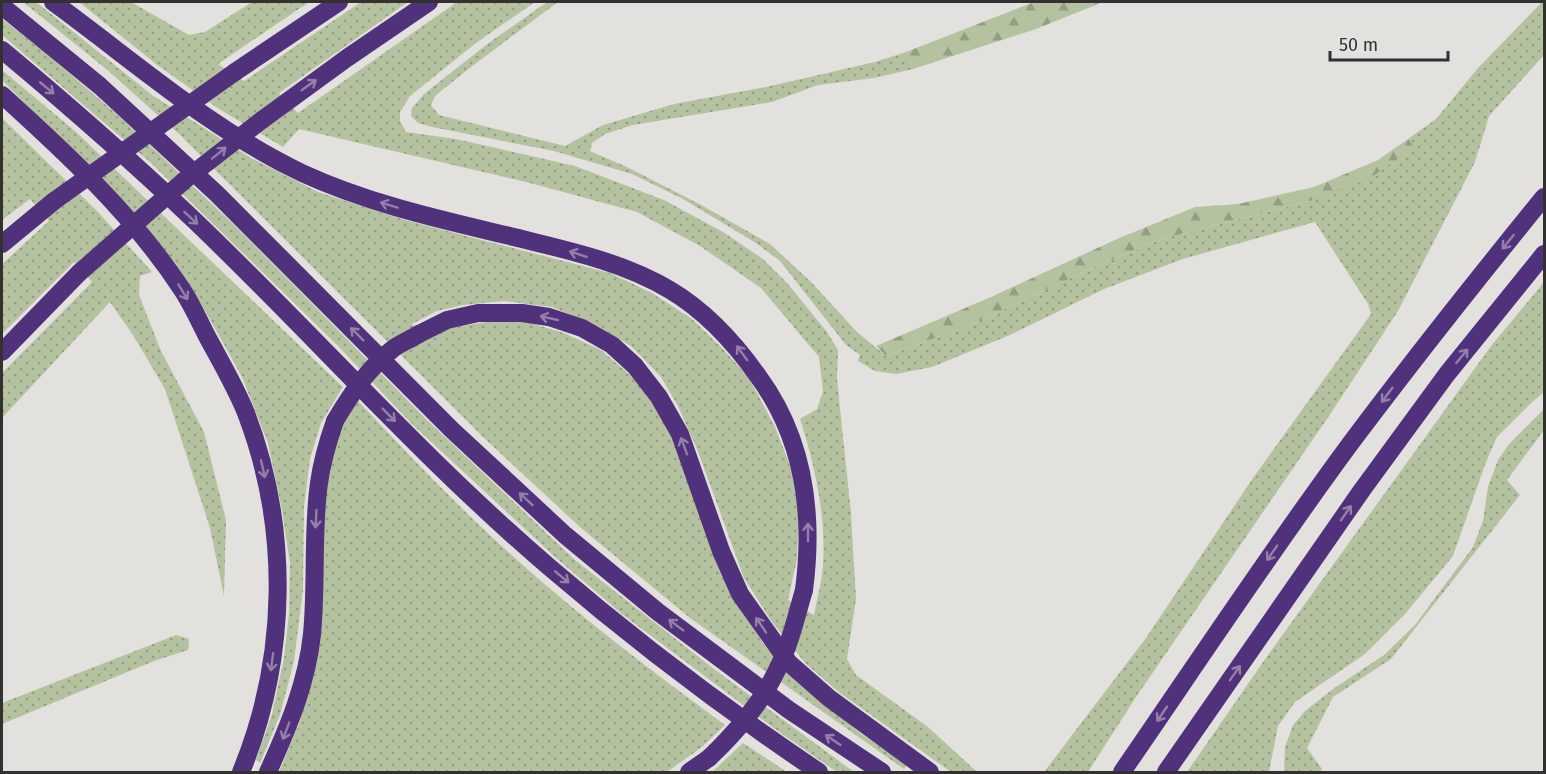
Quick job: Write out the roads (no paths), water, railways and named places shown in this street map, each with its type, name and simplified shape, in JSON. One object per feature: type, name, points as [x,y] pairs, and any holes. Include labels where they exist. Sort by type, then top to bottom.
[{"type":"highway","points":[[53,2],[218,125],[303,173],[390,205],[574,252],[639,275],[669,290],[705,314],[735,344],[768,390],[789,431],[802,472],[808,511],[808,558],[804,590],[792,632],[777,670],[736,732],[709,758],[689,772]]},
{"type":"highway","points":[[2,244],[54,201],[235,72],[339,2]]},
{"type":"highway","points":[[2,352],[79,273],[177,187],[262,120],[429,2]]},
{"type":"highway","points":[[2,6],[100,86],[217,194],[452,430],[565,535],[658,612],[770,696],[882,772]]},
{"type":"highway","points":[[2,50],[78,114],[195,221],[432,458],[547,565],[642,644],[767,738],[819,772]]},
{"type":"highway","points":[[2,95],[110,199],[182,288],[245,411],[263,464],[276,534],[279,576],[268,692],[254,742],[241,772]]},
{"type":"highway","points":[[1122,772],[1275,549],[1349,446],[1413,360],[1545,197]]},
{"type":"highway","points":[[1166,772],[1362,490],[1447,374],[1545,254]]},
{"type":"highway","points":[[268,772],[302,687],[312,635],[318,484],[323,456],[335,421],[352,392],[394,348],[447,320],[478,313],[522,313],[549,317],[582,328],[612,345],[635,366],[659,397],[680,434],[722,550],[741,594],[789,663],[829,699],[930,772]]}]
